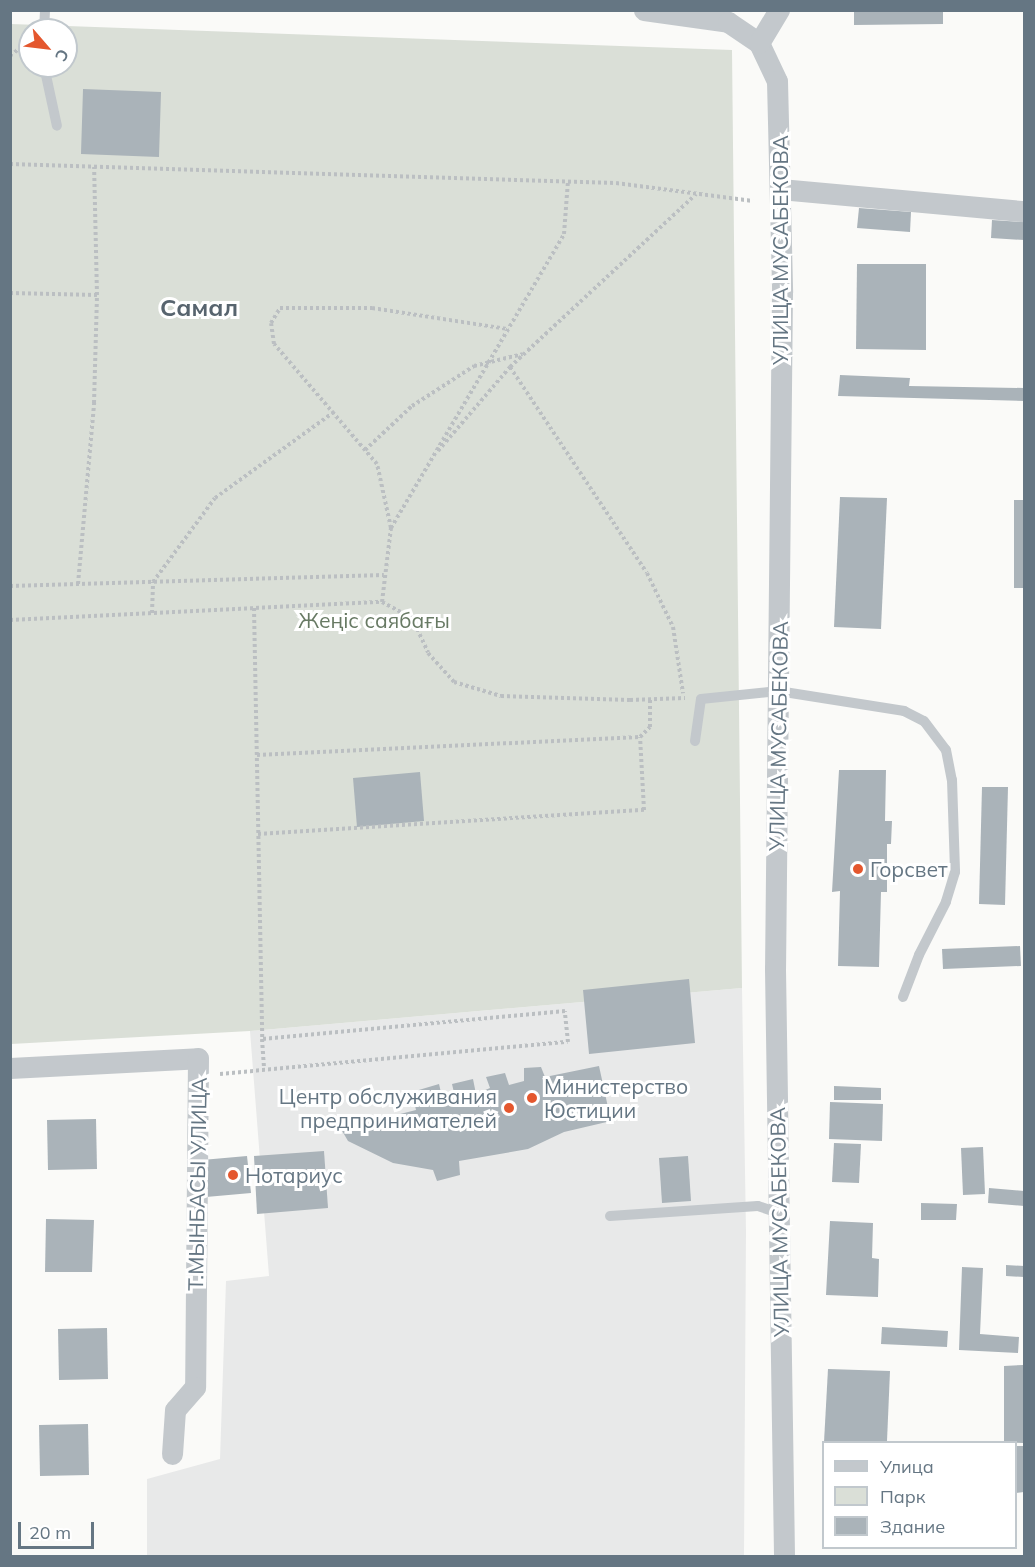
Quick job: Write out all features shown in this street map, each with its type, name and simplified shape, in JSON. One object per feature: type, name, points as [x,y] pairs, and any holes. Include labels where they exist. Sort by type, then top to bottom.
[{"type":"street","points":[[644,10],[695,14],[728,22],[759,43],[779,10]]},
{"type":"street","name":"УЛИЦА МУСАБЕКОВА","points":[[759,43],[777,81],[780,189],[778,1213],[784,1557]]},
{"type":"street","points":[[780,189],[1024,211]]},
{"type":"street","name":"Т.МЫНБАСЫ УЛИЦА","points":[[10,1068],[198,1058],[195,1387],[176,1410],[172,1454]]},
{"type":"lane","points":[[47,78],[57,126]]},
{"type":"lane","points":[[695,741],[701,699],[778,691],[904,711],[924,721],[946,750],[952,780],[955,872],[946,902],[919,955],[903,997]]},
{"type":"lane","points":[[610,1216],[758,1206],[778,1213]]},
{"type":"path","points":[[10,164],[616,183],[753,201]]},
{"type":"path","points":[[78,584],[94,403],[97,295],[94,167]]},
{"type":"path","points":[[391,528],[564,234],[568,181]]},
{"type":"path","points":[[431,459],[525,353],[696,194]]},
{"type":"path","points":[[10,293],[97,295]]},
{"type":"path","points":[[382,602],[391,528],[377,464],[274,344],[271,323],[280,308],[372,308],[508,329]]},
{"type":"path","points":[[365,450],[412,406],[474,366],[525,353]]},
{"type":"path","points":[[510,368],[646,573],[674,627],[684,698]]},
{"type":"path","points":[[152,614],[153,582],[215,498],[334,412]]},
{"type":"path","points":[[10,586],[384,575]]},
{"type":"path","points":[[10,620],[382,602],[412,618],[428,653],[454,682],[501,696],[701,699]]},
{"type":"path","points":[[254,608],[264,1069]]},
{"type":"path","points":[[257,755],[640,737],[650,727],[650,699]]},
{"type":"path","points":[[258,834],[644,810],[640,737]]},
{"type":"path","points":[[198,1076],[568,1042],[565,1011],[262,1039]]},
{"type":"shaded area","points":[[742,988],[746,1231],[744,1556],[147,1556],[147,1479],[220,1459],[226,1281],[269,1276],[250,1031]]},
{"type":"green space","name":"Жеңіс саябағы","points":[[11,24],[18,24],[18,78],[78,78],[78,26],[732,50],[742,988],[250,1031],[11,1044]]},
{"type":"building","points":[[854,10],[943,10],[943,24],[854,25]]},
{"type":"building","points":[[83,89],[161,92],[159,157],[81,154]]},
{"type":"building","points":[[859,208],[911,212],[910,232],[857,228]]},
{"type":"building","points":[[992,220],[1024,222],[1024,240],[991,238]]},
{"type":"building","points":[[857,264],[926,264],[926,350],[856,349]]},
{"type":"building","points":[[840,375],[910,378],[909,386],[1024,388],[1024,401],[838,396]]},
{"type":"building","points":[[840,497],[887,498],[881,629],[834,627]]},
{"type":"building","points":[[1014,500],[1024,500],[1024,588],[1014,588]]},
{"type":"building","points":[[839,770],[886,770],[885,821],[892,821],[891,844],[887,844],[887,892],[881,892],[879,967],[838,966],[840,891],[832,892]]},
{"type":"building","points":[[420,772],[424,821],[357,827],[353,778]]},
{"type":"building","points":[[982,787],[1008,787],[1005,905],[979,904]]},
{"type":"building","points":[[1020,946],[1021,966],[943,969],[942,949]]},
{"type":"building","points":[[689,979],[695,1043],[589,1054],[583,990]]},
{"type":"building","points":[[599,1066],[611,1121],[564,1132],[528,1149],[459,1161],[460,1175],[437,1181],[433,1170],[393,1163],[348,1141],[341,1129],[416,1110],[412,1092],[439,1084],[443,1101],[455,1097],[452,1084],[473,1079],[476,1094],[490,1088],[486,1077],[505,1073],[509,1085],[524,1081],[524,1068],[541,1067],[545,1077]]},
{"type":"building","points":[[834,1086],[881,1088],[881,1100],[834,1100]]},
{"type":"building","points":[[830,1102],[883,1104],[882,1141],[829,1139]]},
{"type":"building","points":[[96,1119],[97,1169],[48,1170],[47,1120]]},
{"type":"building","points":[[834,1143],[861,1144],[859,1183],[832,1182]]},
{"type":"building","points":[[983,1147],[985,1194],[963,1195],[961,1148]]},
{"type":"building","points":[[324,1151],[328,1208],[257,1214],[254,1156]]},
{"type":"building","points":[[247,1156],[251,1193],[206,1197],[202,1160]]},
{"type":"building","points":[[688,1156],[691,1201],[662,1203],[659,1158]]},
{"type":"building","points":[[989,1188],[1024,1191],[1024,1206],[988,1203]]},
{"type":"building","points":[[921,1203],[957,1204],[956,1220],[921,1220]]},
{"type":"building","points":[[46,1219],[94,1220],[92,1272],[45,1272]]},
{"type":"building","points":[[830,1221],[873,1223],[872,1258],[879,1259],[878,1297],[826,1295]]},
{"type":"building","points":[[1006,1265],[1024,1266],[1024,1277],[1006,1276]]},
{"type":"building","points":[[962,1267],[983,1268],[980,1334],[1019,1337],[1018,1353],[959,1350]]},
{"type":"building","points":[[882,1327],[948,1331],[947,1347],[881,1344]]},
{"type":"building","points":[[107,1328],[108,1379],[59,1380],[58,1329]]},
{"type":"building","points":[[1023,1365],[1023,1443],[1004,1441],[1004,1366]]},
{"type":"building","points":[[828,1369],[890,1371],[887,1441],[824,1441]]},
{"type":"building","points":[[88,1424],[89,1475],[40,1476],[39,1425]]},
{"type":"building","points":[[1017,1446],[1024,1446],[1024,1492],[1017,1493]]},
{"type":"place","name":"Горсвет","points":[[858,869]]},
{"type":"place","name":"Министерство Юстиции","points":[[532,1098]]},
{"type":"place","name":"Центр обслуживания предпринимателей","points":[[509,1108]]},
{"type":"place","name":"Нотариус","points":[[233,1175]]},
{"type":"district","name":"Самал","points":[[199,308]]}]
